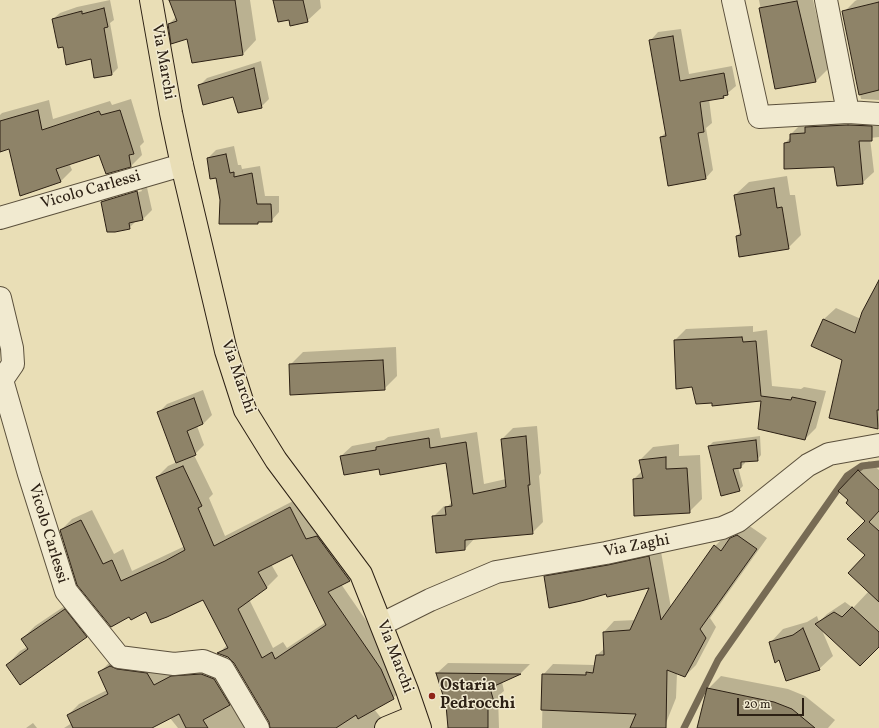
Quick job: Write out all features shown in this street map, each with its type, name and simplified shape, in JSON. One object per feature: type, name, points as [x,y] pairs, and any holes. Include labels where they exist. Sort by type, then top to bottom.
[{"type":"main road","name":"Via Marchi","points":[[151,0],[171,113],[182,165],[226,351],[245,410],[276,460],[361,574],[407,690],[417,722]]},
{"type":"main road","points":[[386,728],[417,722]]},
{"type":"street","points":[[733,0],[759,117],[848,112],[879,114]]},
{"type":"street","points":[[826,0],[848,112]]},
{"type":"street","name":"Vicolo Carlessi","points":[[0,218],[182,165]]},
{"type":"street","name":"Vicolo Carlessi","points":[[0,298],[12,348],[13,364],[2,380],[29,474],[66,591],[119,657],[174,664],[203,660],[223,669],[258,728]]},
{"type":"street","name":"Via Zaghi","points":[[382,624],[430,600],[496,572],[606,553],[722,528],[738,521],[808,465],[829,454],[879,445]]},
{"type":"building","points":[[169,0],[235,0],[243,55],[192,63],[187,39],[171,44],[168,24],[177,21]]},
{"type":"building","points":[[273,0],[303,0],[308,22],[290,26],[289,20],[278,22]]},
{"type":"building","points":[[797,1],[816,82],[775,89],[759,8]]},
{"type":"building","points":[[879,2],[879,90],[859,95],[842,11]]},
{"type":"building","points":[[104,8],[108,27],[104,28],[112,75],[94,78],[91,59],[66,65],[63,47],[58,48],[52,19],[82,11],[82,14]]},
{"type":"building","points":[[673,36],[680,81],[724,73],[728,95],[723,96],[724,98],[700,102],[704,132],[698,133],[706,179],[668,186],[660,137],[666,136],[649,40]]},
{"type":"building","points":[[254,68],[262,108],[238,113],[233,97],[203,105],[198,85]]},
{"type":"building","points":[[38,110],[42,130],[99,111],[101,115],[120,110],[134,154],[129,155],[131,167],[106,174],[99,155],[56,169],[61,182],[20,196],[9,149],[0,152],[0,121]]},
{"type":"building","points":[[848,125],[872,126],[872,141],[859,141],[863,184],[837,186],[834,167],[784,169],[784,143],[790,142],[790,134],[805,133],[805,127]]},
{"type":"building","points":[[226,154],[230,173],[234,172],[234,177],[252,173],[257,204],[271,204],[272,222],[258,222],[258,224],[219,224],[220,200],[216,178],[210,179],[207,158]]},
{"type":"building","points":[[774,188],[777,208],[782,207],[789,249],[739,257],[736,236],[741,235],[734,195]]},
{"type":"building","points":[[137,191],[143,220],[129,223],[130,229],[107,232],[101,202]]},
{"type":"building","points":[[879,280],[878,429],[829,418],[842,360],[811,346],[823,319],[855,333],[862,312]]},
{"type":"building","points":[[742,337],[743,342],[756,341],[761,396],[791,400],[792,397],[816,402],[805,440],[758,429],[761,401],[712,406],[712,403],[696,404],[692,387],[676,389],[674,340]]},
{"type":"building","points":[[383,360],[385,390],[290,395],[289,364]]},
{"type":"building","points":[[194,398],[203,424],[187,431],[196,455],[176,463],[157,412]]},
{"type":"building","points":[[526,436],[530,485],[528,485],[533,534],[465,540],[465,550],[436,553],[432,516],[446,515],[445,507],[452,506],[446,463],[380,475],[379,469],[344,475],[340,456],[376,450],[376,447],[429,438],[430,448],[466,442],[473,494],[506,487],[501,439]]},
{"type":"building","points":[[756,440],[758,461],[741,462],[741,468],[733,469],[740,491],[721,496],[708,446]]},
{"type":"building","points":[[666,457],[666,469],[687,468],[690,513],[634,516],[633,479],[643,478],[639,460]]},
{"type":"building","points":[[183,466],[202,506],[198,508],[214,546],[290,507],[306,539],[317,536],[350,581],[328,592],[381,669],[394,699],[358,719],[356,715],[336,728],[270,728],[269,722],[234,663],[228,657],[217,653],[228,648],[203,600],[151,623],[146,612],[131,620],[129,617],[111,627],[77,585],[60,530],[81,520],[103,564],[112,560],[121,581],[185,550],[156,477]],"holes":[[[292,555],[326,625],[275,659],[272,652],[262,658],[238,609],[267,588],[258,572]]]},
{"type":"building","points":[[858,470],[879,490],[879,511],[869,522],[879,531],[879,602],[848,573],[865,555],[847,539],[865,521],[846,503],[848,500],[838,491]]},
{"type":"building","points":[[737,535],[757,549],[700,629],[706,638],[685,677],[667,670],[666,728],[630,728],[636,714],[541,710],[542,674],[586,675],[586,672],[593,673],[596,655],[604,655],[603,632],[630,630],[649,588],[607,597],[606,594],[549,608],[544,576],[649,556],[661,620],[714,545],[721,551],[730,538]]},
{"type":"building","points":[[852,607],[879,632],[879,647],[860,666],[815,624],[834,612],[842,617]]},
{"type":"building","points":[[65,609],[87,637],[20,685],[6,665],[28,649],[21,639]]},
{"type":"building","points":[[803,628],[820,670],[786,681],[779,660],[775,663],[769,642],[793,635]]},
{"type":"building","points":[[110,666],[117,669],[147,673],[154,685],[171,676],[201,674],[214,679],[230,705],[203,720],[208,728],[186,728],[179,714],[152,728],[73,728],[67,715],[108,694],[98,672]]},
{"type":"building","points":[[436,673],[521,674],[490,688],[494,702],[488,704],[488,728],[448,728],[446,705]]},
{"type":"building","points":[[707,688],[774,702],[792,709],[815,728],[697,728]]},
{"type":"waterway","points":[[684,728],[718,660],[847,476],[862,466],[879,464]]},
{"type":"place","name":"Ostaria Pedrocchi","points":[[432,696]]}]
